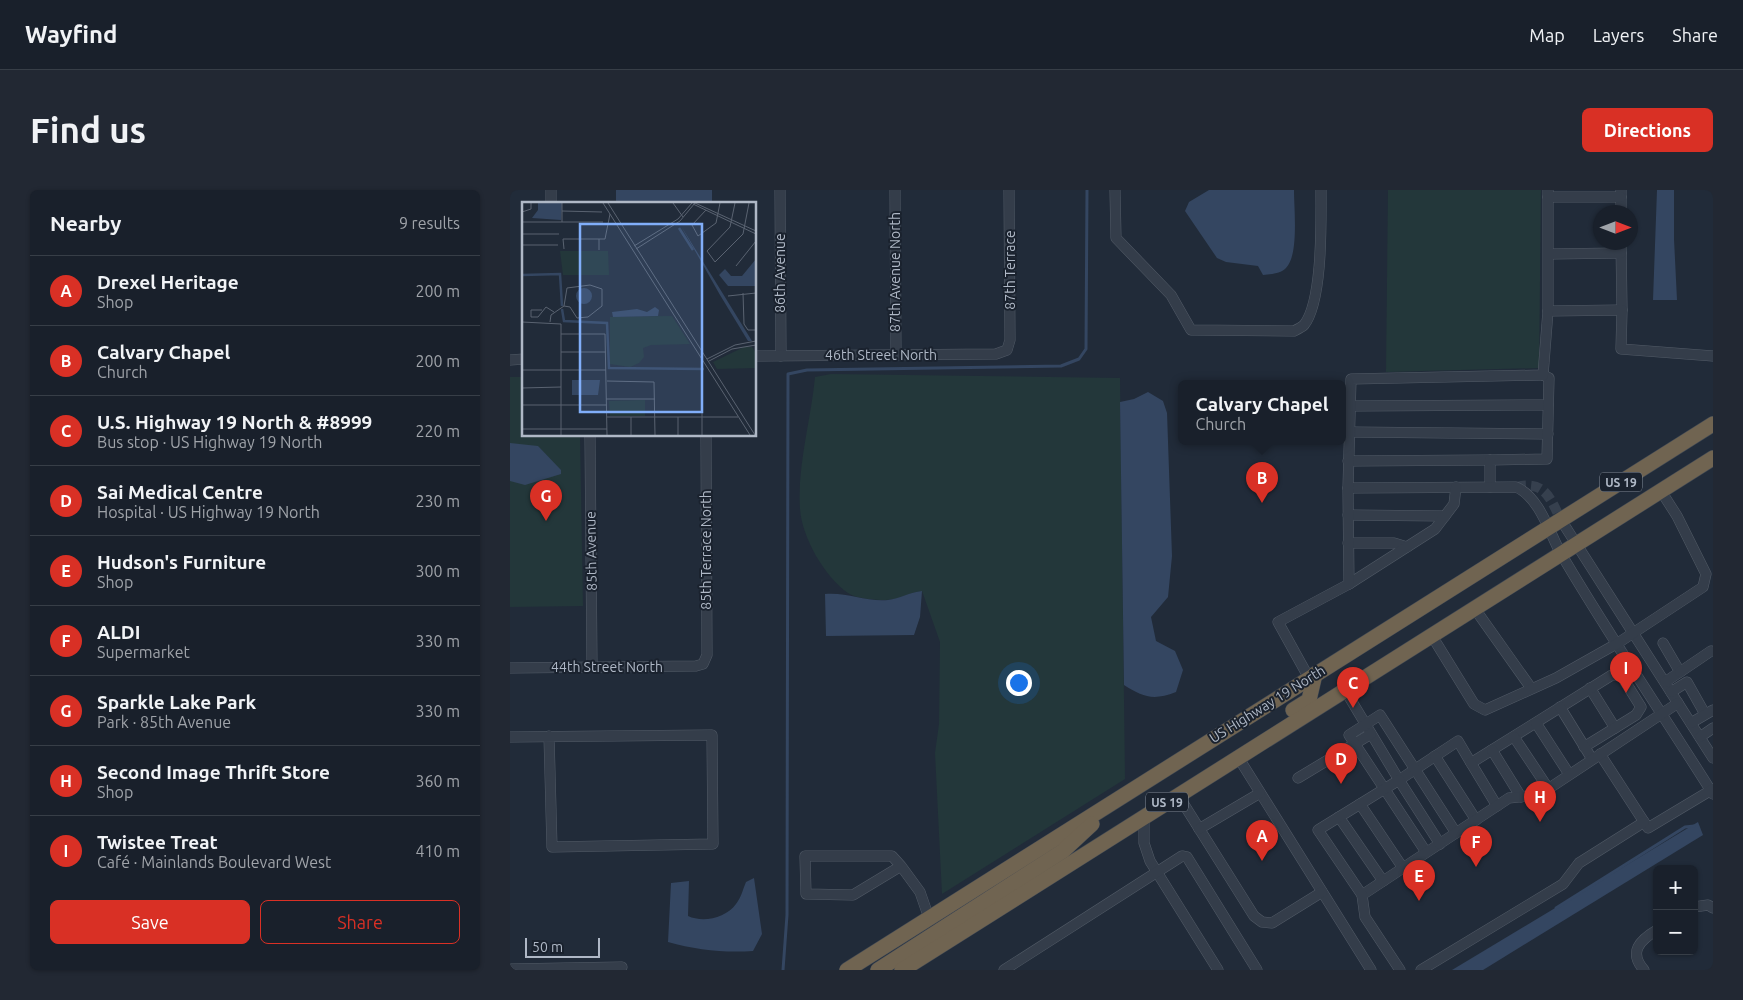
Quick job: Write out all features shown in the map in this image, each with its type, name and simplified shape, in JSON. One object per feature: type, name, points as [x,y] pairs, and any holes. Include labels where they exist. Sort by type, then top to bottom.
[{"type":"highway","name":"US Highway 19 North","points":[[847,970],[1713,424]]},
{"type":"highway","name":"US 19","points":[[902,970],[1661,491],[1712,462]]},
{"type":"highway","points":[[1149,813],[1175,786],[1310,700],[1312,676]]},
{"type":"highway","points":[[878,970],[1063,851],[1118,799]]},
{"type":"street","name":"86th Avenue","points":[[780,190],[781,356]]},
{"type":"street","name":"87th Avenue North","points":[[895,190],[896,355]]},
{"type":"street","name":"87th Terrace","points":[[1007,350],[1010,340],[1010,190]]},
{"type":"street","points":[[1115,190],[1116,238],[1171,295],[1191,330],[1294,330],[1304,326],[1313,307],[1321,252],[1321,190]]},
{"type":"street","points":[[1543,375],[1548,311],[1548,193],[1621,194]]},
{"type":"street","points":[[1549,254],[1597,250]]},
{"type":"street","points":[[1621,250],[1621,349],[1713,356]]},
{"type":"street","points":[[1548,311],[1622,310]]},
{"type":"street","name":"46th Street North","points":[[756,356],[996,354],[1007,350]]},
{"type":"street","points":[[1348,461],[1548,459],[1549,378],[1543,375],[1351,379],[1348,461],[1348,584]]},
{"type":"street","points":[[1350,406],[1548,405]]},
{"type":"street","points":[[1349,432],[1548,434]]},
{"type":"street","name":"85th Avenue","points":[[590,436],[592,666]]},
{"type":"street","name":"85th Terrace North","points":[[703,664],[707,655],[706,436]]},
{"type":"street","points":[[1490,460],[1490,487]]},
{"type":"street","points":[[1312,676],[1278,622],[1348,584],[1435,529],[1454,504],[1456,487]]},
{"type":"street","points":[[1348,488],[1516,487],[1533,501],[1562,554],[1712,791],[1648,828],[1596,756],[1584,747],[1560,707]]},
{"type":"street","points":[[1432,636],[1474,704],[1485,710],[1556,678],[1618,643],[1703,587],[1706,574],[1677,516],[1661,491]]},
{"type":"street","points":[[1348,515],[1445,516]]},
{"type":"street","points":[[1561,520],[1713,758]]},
{"type":"street","points":[[1348,543],[1394,543],[1407,547]]},
{"type":"street","points":[[1475,608],[1531,688]]},
{"type":"street","points":[[1663,643],[1680,672]]},
{"type":"street","points":[[1664,682],[1711,650]]},
{"type":"street","name":"44th Street North","points":[[510,668],[696,666],[703,664]]},
{"type":"street","points":[[1471,763],[1612,675],[1621,675],[1641,707],[1636,715],[1584,747]]},
{"type":"street","points":[[1671,692],[1688,682],[1709,712],[1691,723]]},
{"type":"street","points":[[1590,688],[1616,728]]},
{"type":"street","points":[[1344,690],[1440,844]]},
{"type":"street","points":[[1362,895],[1508,798],[1539,795],[1678,703]]},
{"type":"street","points":[[1426,852],[1348,735],[1380,714],[1456,833]]},
{"type":"street","points":[[1536,723],[1569,774]]},
{"type":"street","points":[[1700,737],[1713,728]]},
{"type":"street","points":[[1298,778],[1371,734]]},
{"type":"street","points":[[510,737],[549,736],[712,735],[713,844],[552,846],[549,736]]},
{"type":"street","points":[[1514,736],[1548,788]]},
{"type":"street","points":[[1400,970],[1365,917],[1362,895],[1318,830],[1458,741],[1497,806]]},
{"type":"street","points":[[1492,750],[1521,797]]},
{"type":"street","points":[[1435,756],[1476,820]]},
{"type":"street","points":[[1238,757],[1371,970]]},
{"type":"street","points":[[1199,829],[1260,793]]},
{"type":"street","points":[[1178,795],[1254,916],[1262,922],[1272,923],[1322,892]]},
{"type":"street","points":[[1360,804],[1403,868]]},
{"type":"street","points":[[1149,813],[1144,843],[1150,861],[1218,970]]},
{"type":"street","points":[[1339,817],[1383,881]]},
{"type":"street","points":[[1421,970],[1563,884],[1579,863],[1644,822]]},
{"type":"street","points":[[901,866],[853,895],[806,894],[805,856],[892,856],[901,866],[920,892],[930,918]]},
{"type":"street","points":[[1004,970],[1182,856],[1187,857],[1258,970]]},
{"type":"street","points":[[1698,906],[1708,905],[1713,908]]},
{"type":"street","points":[[1644,970],[1636,957],[1637,946],[1643,938],[1653,932]]},
{"type":"street","points":[[510,969],[622,967]]},
{"type":"green space","points":[[1388,190],[1541,190],[1539,368],[1386,372]]},
{"type":"green space","points":[[831,374],[1120,378],[1125,779],[942,894],[935,753],[939,724],[940,642],[922,591],[885,600],[861,598],[848,593],[831,577],[816,556],[805,532],[802,520],[800,493],[802,460],[815,377]]},
{"type":"green space","points":[[510,377],[522,377],[522,436],[580,436],[583,606],[510,607]]},
{"type":"water","points":[[616,190],[712,190],[712,202],[616,202]]},
{"type":"water","points":[[1209,190],[1294,190],[1293,253],[1290,262],[1284,270],[1278,273],[1263,275],[1258,266],[1226,262],[1217,258],[1185,211],[1189,202]]},
{"type":"water","points":[[1657,190],[1674,190],[1677,300],[1653,300]]},
{"type":"water","points":[[1148,392],[1163,401],[1167,413],[1172,556],[1168,597],[1151,617],[1156,641],[1175,651],[1183,670],[1176,692],[1154,697],[1143,695],[1124,685],[1120,402],[1134,399]]},
{"type":"water","points":[[510,443],[538,446],[561,470],[561,474],[525,485],[510,481]]},
{"type":"water","points":[[922,591],[920,617],[914,635],[826,636],[825,594],[841,594],[872,600],[888,600]]},
{"type":"water","points":[[1698,822],[1703,835],[1483,970],[1452,970]]},
{"type":"water","points":[[754,878],[762,934],[753,951],[710,950],[668,942],[671,883],[689,881],[688,916],[707,919],[720,916],[732,909],[739,899],[746,882]]},
{"type":"waterway","points":[[783,970],[787,915],[788,374],[807,370],[1061,366],[1079,359],[1086,349],[1087,190]]},
{"type":"waterway","points":[[1556,908],[1685,827],[1694,826]]},
{"type":"tunnel","points":[[1516,487],[1534,486],[1540,489],[1550,498],[1561,520]]},
{"type":"place","name":"Calvary Chapel","points":[[1262,503]]},
{"type":"place","name":"Sparkle Lake Park","points":[[546,521]]},
{"type":"place","name":"Twistee Treat","points":[[1626,693]]},
{"type":"place","name":"U.S. Highway 19 North & #8999","points":[[1353,708]]},
{"type":"place","name":"Sai Medical Centre","points":[[1341,784]]},
{"type":"place","name":"Second Image Thrift Store","points":[[1540,822]]},
{"type":"place","name":"Drexel Heritage","points":[[1262,861]]},
{"type":"place","name":"ALDI","points":[[1476,867]]},
{"type":"place","name":"Hudson's Furniture","points":[[1419,901]]}]
